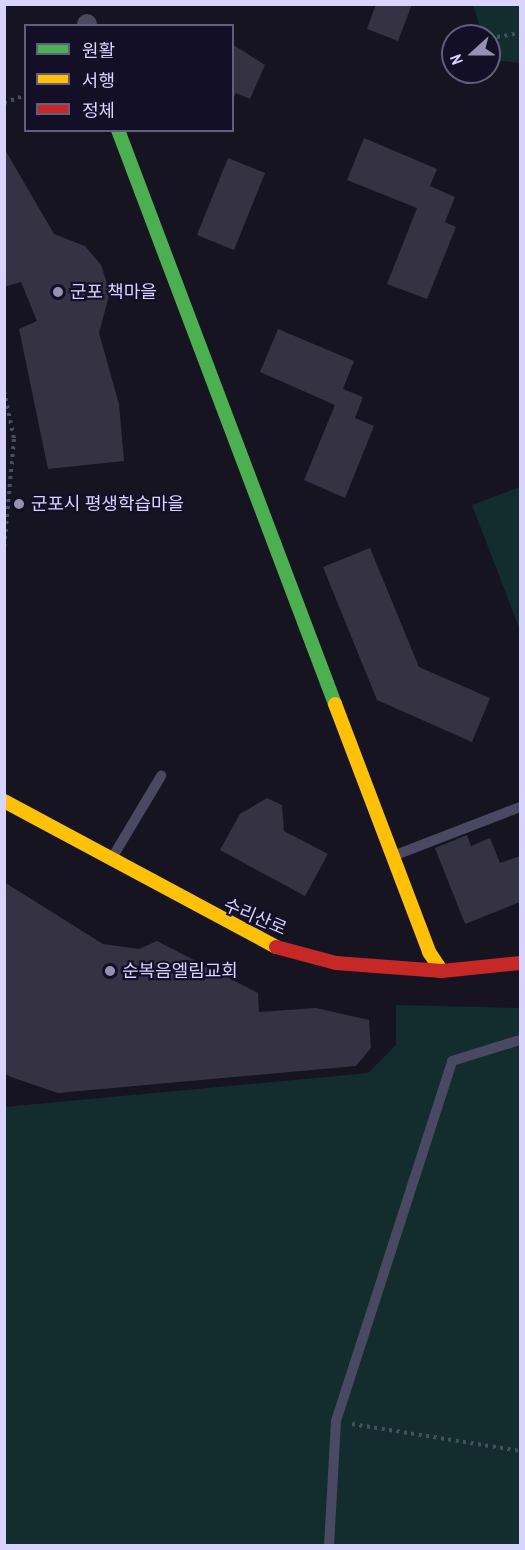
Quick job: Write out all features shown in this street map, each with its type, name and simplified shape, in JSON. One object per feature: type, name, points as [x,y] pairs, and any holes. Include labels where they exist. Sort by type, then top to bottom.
[{"type":"street","points":[[119,132],[429,952],[442,971]]},
{"type":"street","name":"수리산로","points":[[4,801],[263,943],[336,963],[442,971],[520,963]]},
{"type":"lane","points":[[111,861],[161,776]]},
{"type":"lane","points":[[393,856],[520,807]]},
{"type":"lane","points":[[329,1545],[336,1421],[452,1061],[520,1040]]},
{"type":"path","points":[[501,36],[520,33]]},
{"type":"path","points":[[4,103],[24,96]]},
{"type":"path","points":[[4,391],[14,439],[4,548]]},
{"type":"path","points":[[336,1421],[520,1451]]},
{"type":"green space","points":[[473,5],[520,5],[520,63],[501,61],[501,24],[479,24]]},
{"type":"green space","points":[[520,487],[520,630],[472,505]]},
{"type":"green space","points":[[396,1005],[520,1008],[520,1545],[5,1545],[4,1107],[368,1073],[396,1045]]},
{"type":"building","points":[[376,4],[412,4],[398,41],[367,29]]},
{"type":"building","points":[[234,45],[265,65],[250,99],[236,93],[234,98]]},
{"type":"building","points":[[364,138],[437,169],[430,186],[455,197],[445,222],[456,227],[427,299],[387,284],[417,208],[347,180]]},
{"type":"building","points":[[4,148],[54,234],[85,246],[101,265],[110,292],[99,333],[119,404],[124,461],[48,469],[19,329],[37,321],[21,282],[4,287]]},
{"type":"building","points":[[228,158],[265,173],[234,250],[197,235]]},
{"type":"building","points":[[278,329],[354,361],[343,389],[363,397],[355,418],[374,426],[345,498],[304,480],[335,405],[260,372]]},
{"type":"building","points":[[370,548],[419,667],[490,698],[472,742],[377,700],[323,567]]},
{"type":"building","points":[[267,798],[282,805],[284,831],[328,854],[305,896],[220,850],[240,814]]},
{"type":"building","points":[[467,835],[471,846],[490,838],[500,863],[520,856],[520,902],[465,924],[435,848]]},
{"type":"building","name":"순복음엘림교회","points":[[4,882],[103,944],[139,949],[157,941],[258,993],[259,1012],[316,1008],[369,1020],[371,1048],[356,1066],[58,1093],[11,1077],[4,1073]]},
{"type":"traffic: fast","points":[[119,132],[335,704]]},
{"type":"traffic: slow","points":[[335,704],[429,952],[442,971]]},
{"type":"traffic: slow","points":[[4,801],[276,947]]},
{"type":"traffic: jam","points":[[276,947],[336,963],[442,971],[520,963]]},
{"type":"place","name":"군포 책마을","points":[[58,292]]},
{"type":"place","name":"군포시 평생학습마을","points":[[19,504]]},
{"type":"place","name":"순복음엘림교회","points":[[110,971]]}]
